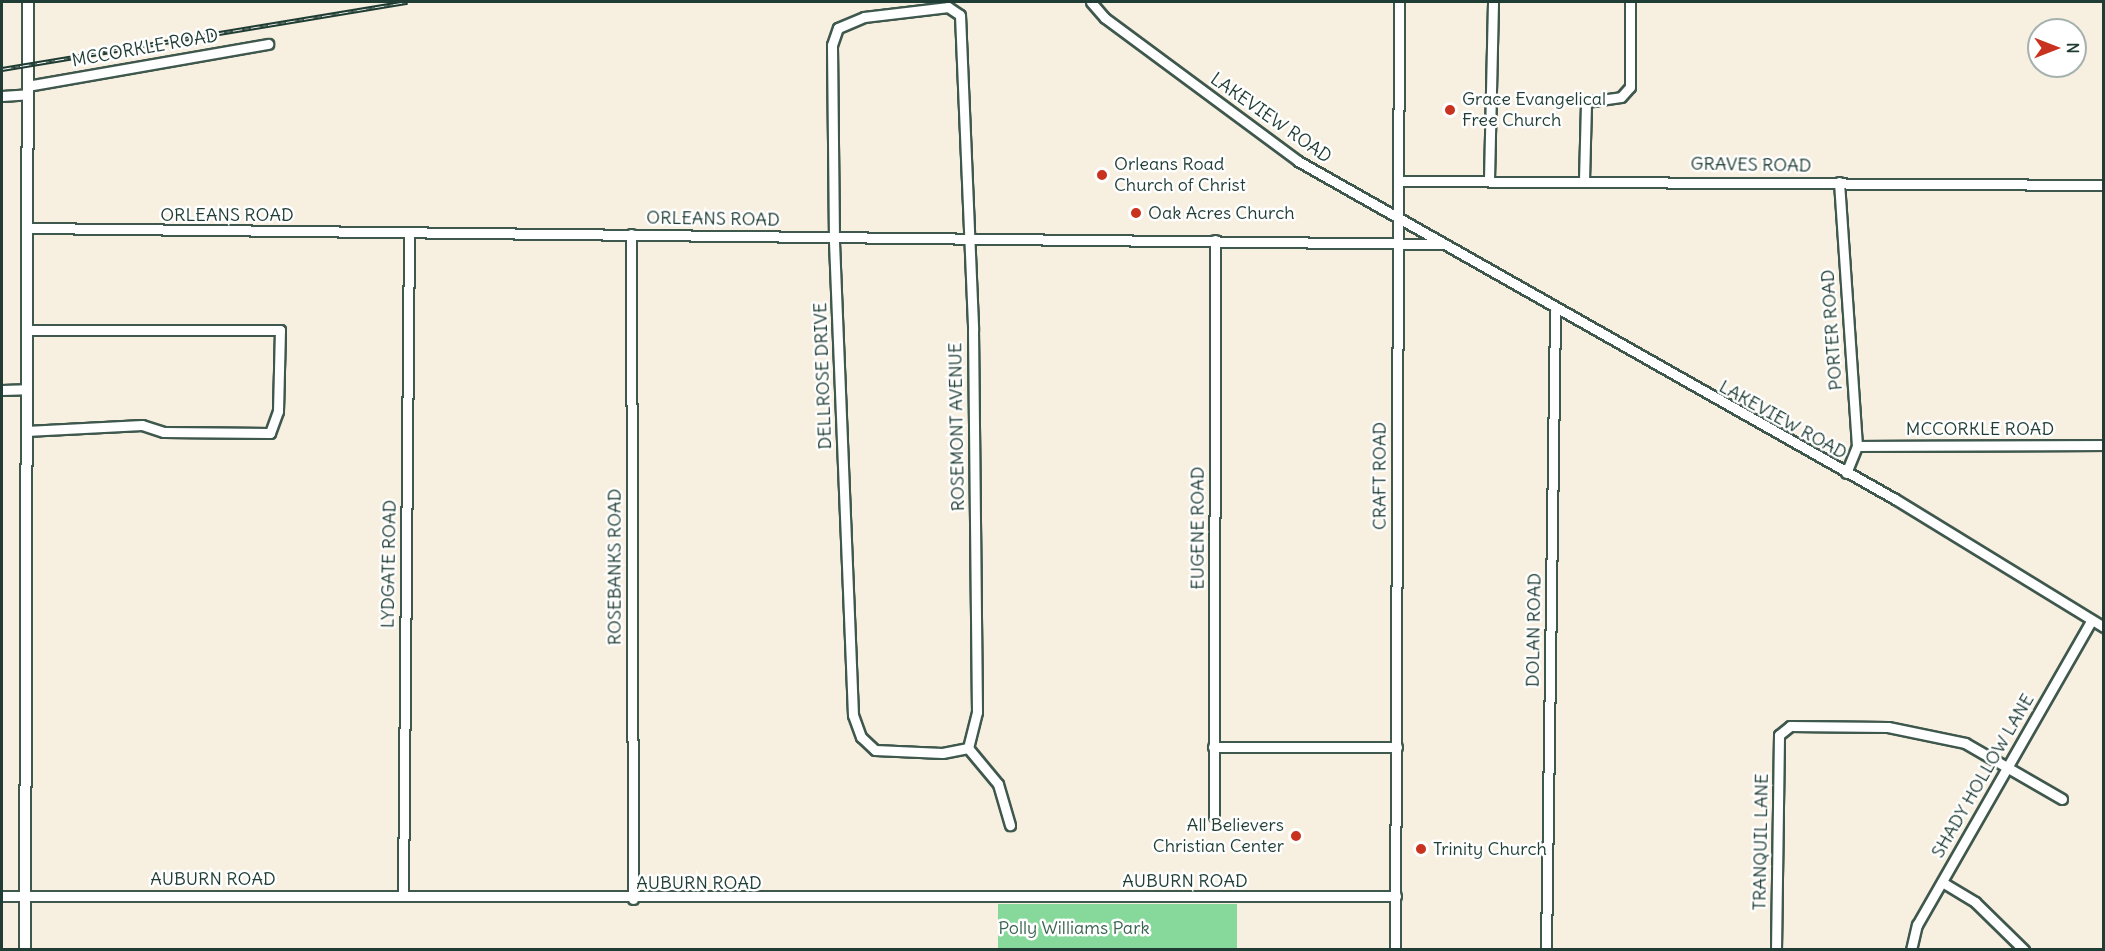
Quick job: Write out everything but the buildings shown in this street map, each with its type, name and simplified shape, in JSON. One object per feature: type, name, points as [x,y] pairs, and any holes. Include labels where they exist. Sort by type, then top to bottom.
[{"type":"main road","points":[[25,950],[28,2]]},
{"type":"street","name":"LAKEVIEW ROAD","points":[[1091,2],[1105,18],[1298,161],[1397,214],[1555,311],[1846,473],[2103,627]]},
{"type":"street","name":"CRAFT ROAD","points":[[1395,950],[1399,2]]},
{"type":"street","points":[[1489,179],[1493,2]]},
{"type":"street","points":[[1584,180],[1586,102],[1621,97],[1630,87],[1630,2]]},
{"type":"street","name":"DELLROSE DRIVE","points":[[960,15],[948,7],[864,17],[838,28],[832,45],[834,238],[853,715],[861,737],[875,750],[942,753],[968,748]]},
{"type":"street","name":"ROSEMONT AVENUE","points":[[960,15],[966,236],[973,330],[977,712],[968,748]]},
{"type":"street","name":"MCCORKLE ROAD","points":[[2,96],[268,44]]},
{"type":"street","name":"GRAVES ROAD","points":[[1398,181],[1489,179],[2103,185]]},
{"type":"street","name":"PORTER ROAD","points":[[1839,182],[1857,446],[1846,473]]},
{"type":"street","name":"ORLEANS ROAD","points":[[28,228],[834,238],[966,236],[1397,244]]},
{"type":"street","name":"LYDGATE ROAD","points":[[403,895],[409,232]]},
{"type":"street","name":"ROSEBANKS ROAD","points":[[631,234],[633,899]]},
{"type":"street","name":"EUGENE ROAD","points":[[1214,816],[1215,240]]},
{"type":"street","points":[[1397,244],[1444,243]]},
{"type":"street","name":"DOLAN ROAD","points":[[1546,950],[1555,311]]},
{"type":"street","points":[[26,431],[142,425],[164,432],[270,433],[278,411],[280,330],[27,330]]},
{"type":"street","points":[[2,390],[26,390]]},
{"type":"street","name":"MCCORKLE ROAD","points":[[1857,446],[2103,445]]},
{"type":"street","name":"SHADY HOLLOW LANE","points":[[1911,950],[1917,925],[2091,621]]},
{"type":"street","name":"TRANQUIL LANE","points":[[1776,950],[1779,735],[1791,726],[1898,728],[1965,743],[2007,768]]},
{"type":"street","points":[[1214,747],[1397,747]]},
{"type":"street","points":[[968,748],[998,784],[1010,825]]},
{"type":"street","points":[[2007,768],[2062,799]]},
{"type":"street","points":[[1942,882],[1975,902],[2024,950]]},
{"type":"street","name":"AUBURN ROAD","points":[[2,896],[403,895],[633,899],[1396,896]]},
{"type":"green space","name":"Polly Williams Park","points":[[998,904],[1237,904],[1237,949],[998,949]]},
{"type":"railway","points":[[2,69],[408,2]]},
{"type":"place","name":"Grace Evangelical Free Church","points":[[1450,110]]},
{"type":"place","name":"Orleans Road Church of Christ","points":[[1102,175]]},
{"type":"place","name":"Oak Acres Church","points":[[1136,213]]},
{"type":"place","name":"All Believers Christian Center","points":[[1296,836]]},
{"type":"place","name":"Trinity Church","points":[[1421,849]]}]
